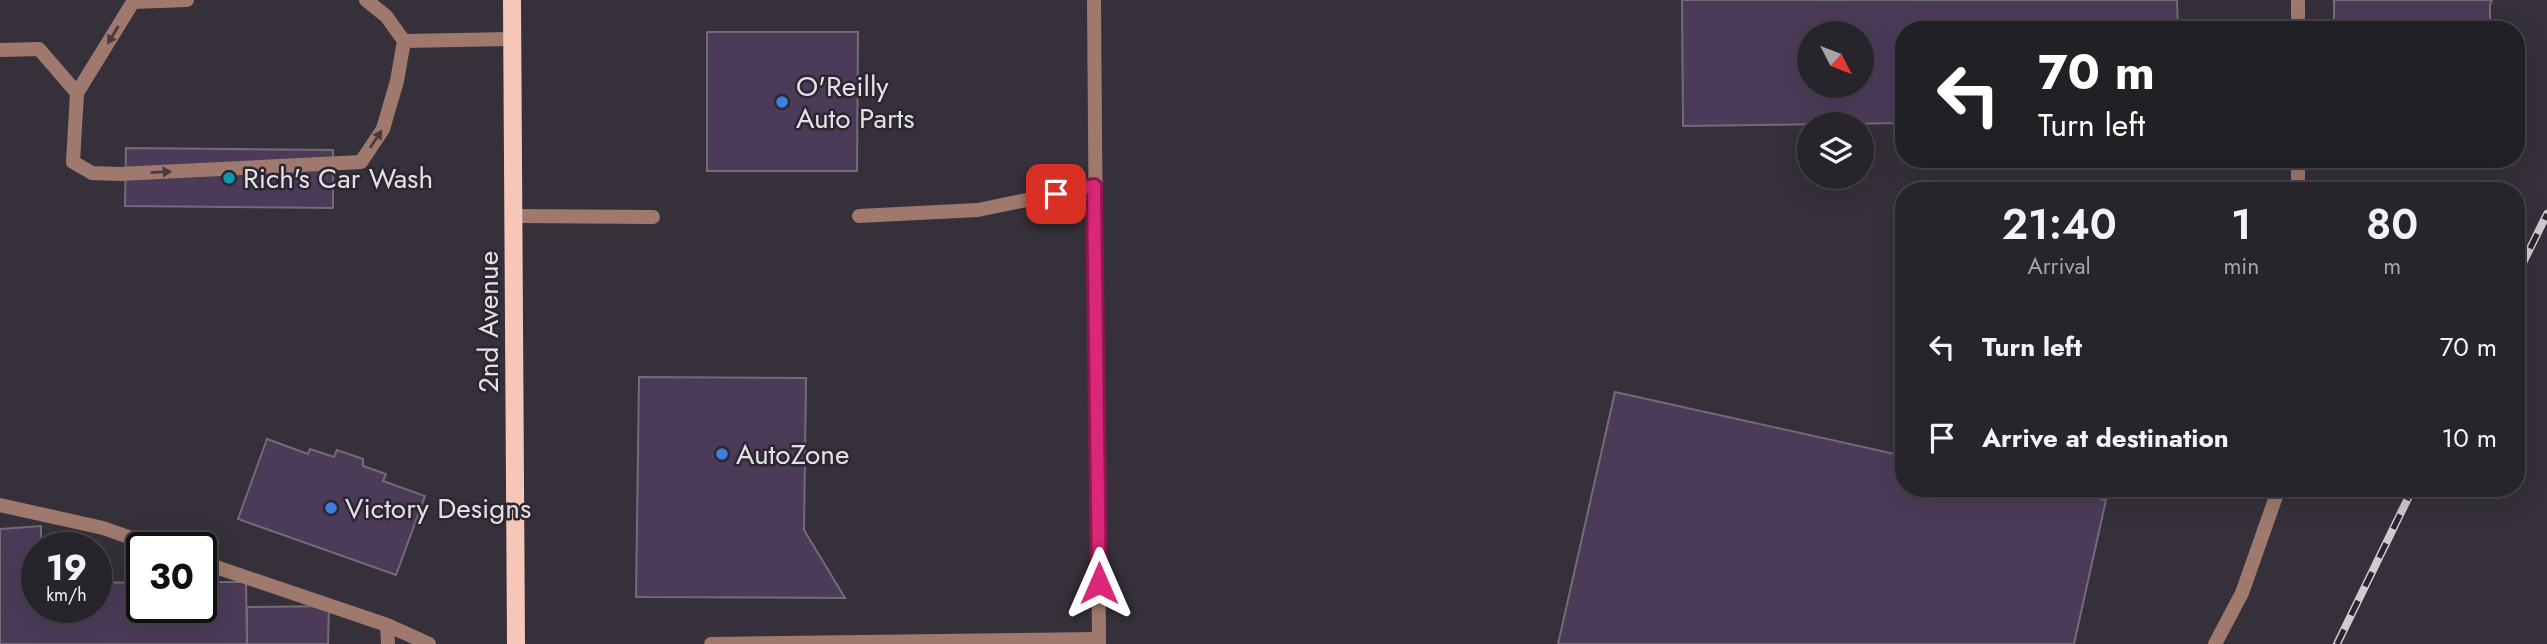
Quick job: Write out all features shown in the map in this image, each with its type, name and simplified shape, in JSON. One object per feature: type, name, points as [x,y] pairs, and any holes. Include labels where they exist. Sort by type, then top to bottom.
[{"type":"main road","name":"2nd Avenue","points":[[512,0],[516,644]]},
{"type":"street","points":[[187,0],[133,2],[77,93],[74,162],[92,173],[118,174],[361,162],[383,129],[397,81],[404,41],[386,16],[366,0]]},
{"type":"street","points":[[711,644],[1099,641],[1094,0]]},
{"type":"street","points":[[2298,0],[2298,21]]},
{"type":"street","points":[[404,41],[512,39]]},
{"type":"street","points":[[0,50],[39,49],[77,93]]},
{"type":"street","points":[[859,216],[978,209],[1094,186]]},
{"type":"street","points":[[513,216],[653,217]]},
{"type":"street","points":[[2215,644],[2242,593],[2276,497]]},
{"type":"street","points":[[0,505],[103,528],[126,536]]},
{"type":"street","points":[[217,567],[387,625],[429,644]]},
{"type":"street","points":[[387,625],[388,644]]},
{"type":"building","points":[[1682,0],[2177,0],[2178,21],[1895,21],[1895,123],[1874,123],[1874,112],[1797,112],[1797,124],[1683,126]]},
{"type":"building","points":[[2334,0],[2492,0],[2490,21],[2334,21]]},
{"type":"building","name":"O'Reilly Auto Parts","points":[[707,32],[858,32],[857,171],[707,171]]},
{"type":"building","name":"Rich's Car Wash","points":[[126,148],[333,150],[333,208],[125,206]]},
{"type":"building","name":"AutoZone","points":[[639,377],[806,378],[804,530],[845,598],[636,597]]},
{"type":"building","points":[[1615,392],[1895,454],[1895,497],[2092,497],[2106,500],[2074,644],[1558,644]]},
{"type":"building","name":"Victory Designs","points":[[267,439],[308,454],[310,449],[334,457],[337,450],[363,459],[363,466],[386,474],[383,481],[425,496],[396,575],[238,519]]},
{"type":"building","points":[[41,526],[41,532],[21,532],[21,623],[112,623],[112,583],[126,582],[126,623],[217,623],[217,582],[246,582],[247,644],[0,644],[0,529]]},
{"type":"building","points":[[329,606],[328,644],[247,644],[247,607]]},
{"type":"railway","points":[[2525,259],[2547,214]]},
{"type":"railway","points":[[2337,644],[2409,497]]},
{"type":"place","name":"O'Reilly Auto Parts","points":[[782,102]]},
{"type":"place","name":"Rich's Car Wash","points":[[229,178]]},
{"type":"place","name":"AutoZone","points":[[722,454]]},
{"type":"place","name":"Victory Designs","points":[[331,508]]},
{"type":"route","points":[[1056,194],[1094,186],[1099,583]]}]
